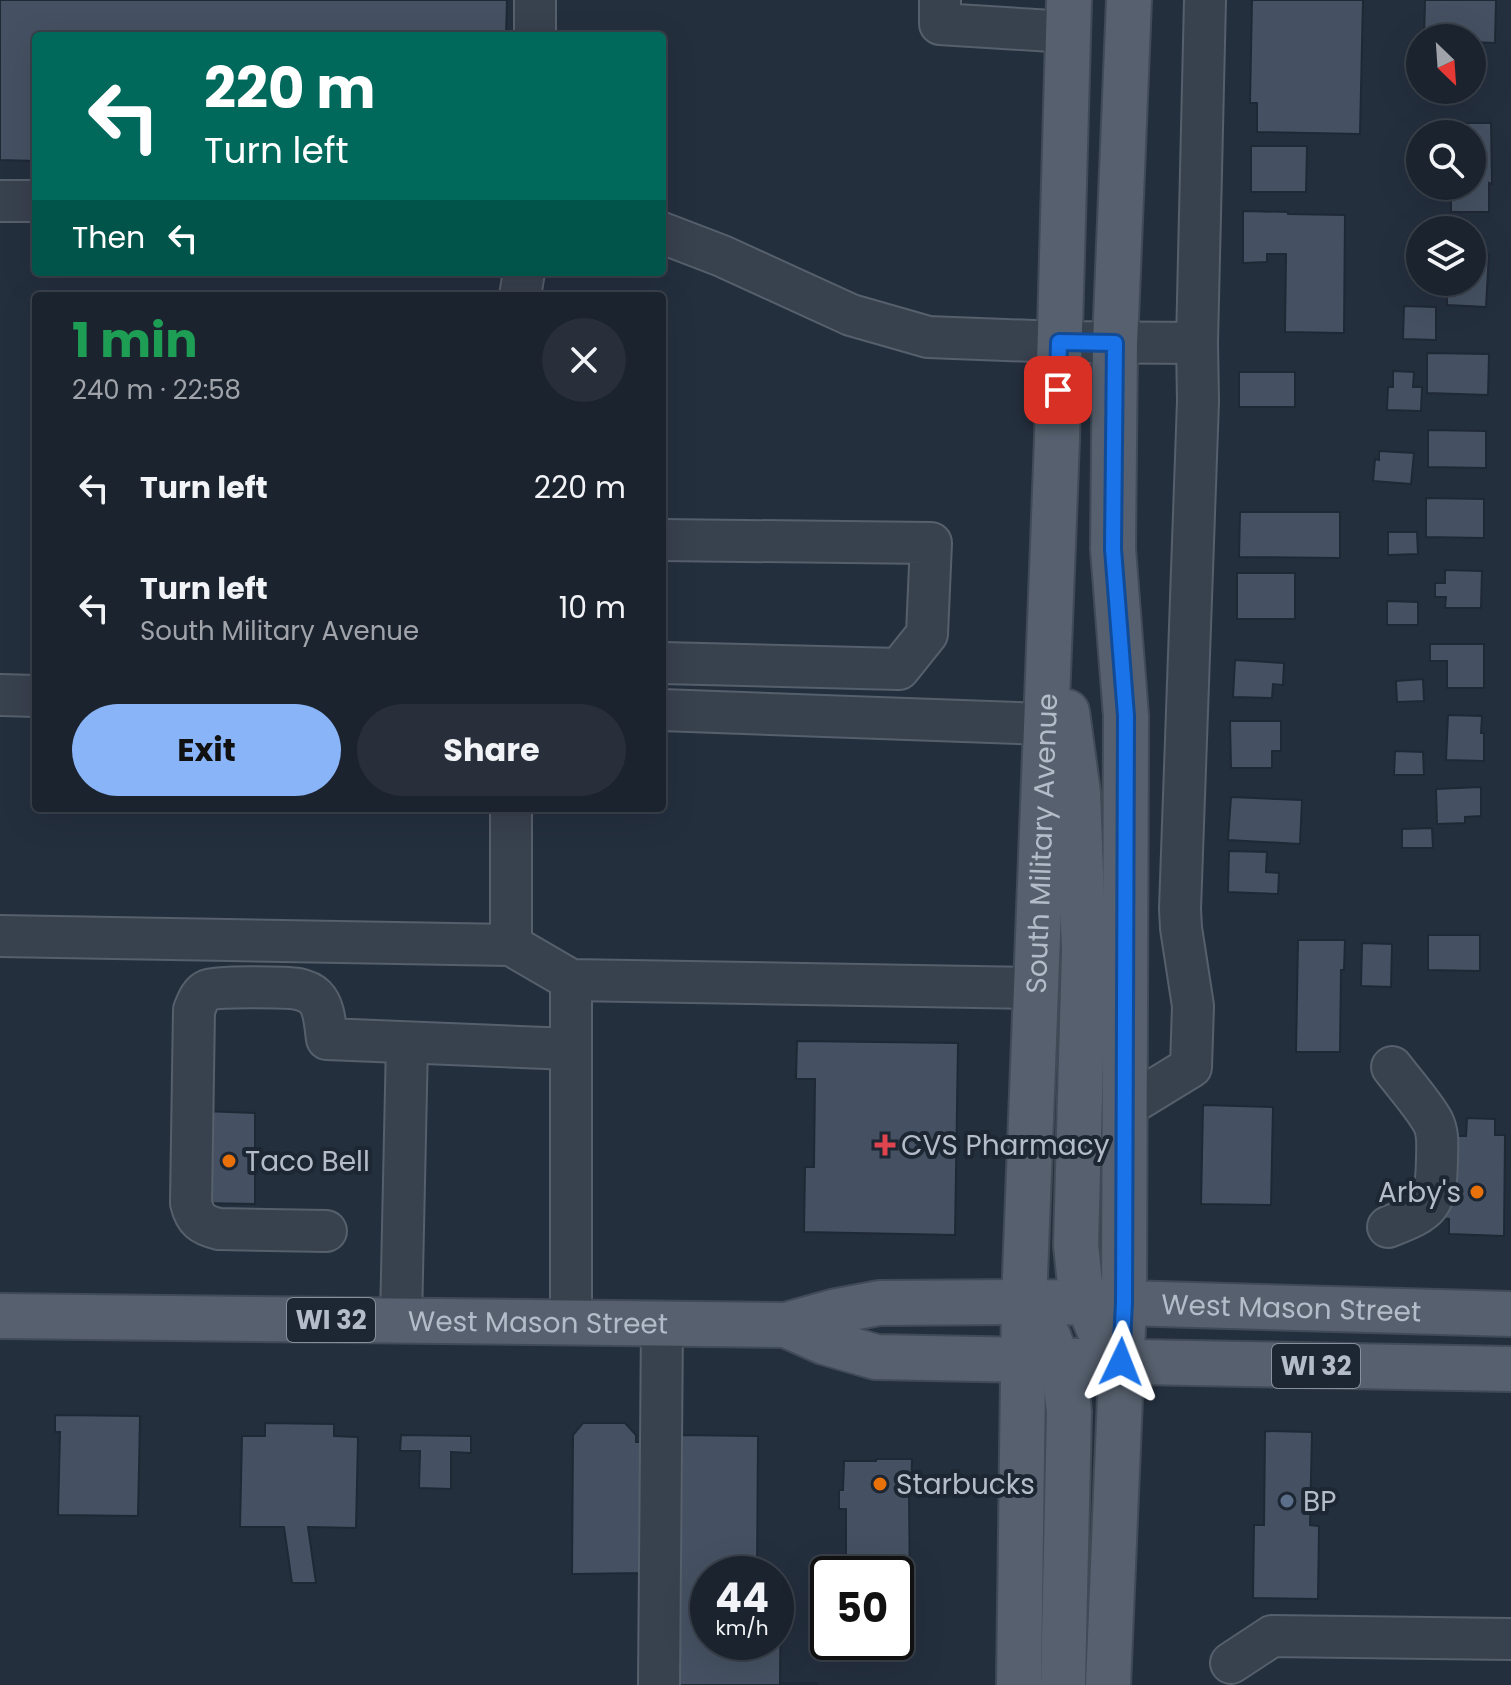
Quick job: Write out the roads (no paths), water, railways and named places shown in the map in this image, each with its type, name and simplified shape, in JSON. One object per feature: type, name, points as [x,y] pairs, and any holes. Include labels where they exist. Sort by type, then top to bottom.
[{"type":"main road","points":[[1108,1685],[1121,1362],[1106,1303],[1124,1108],[1126,716],[1113,549],[1115,343],[1129,0]]},
{"type":"main road","name":"South Military Avenue","points":[[1019,1685],[1041,1361],[1024,1302],[1051,592],[1068,16]]},
{"type":"main road","points":[[1051,592],[1078,793],[1084,950],[1076,1245],[1080,1284],[1106,1303]]},
{"type":"main road","name":"West Mason Street","points":[[0,1316],[786,1325],[879,1303],[1024,1302],[1511,1314]]},
{"type":"main road","name":"West Mason Street","points":[[786,1325],[824,1342],[876,1357],[1511,1369]]},
{"type":"main road","points":[[1041,1361],[1066,1384],[1069,1412],[1063,1685]]},
{"type":"lane","points":[[535,0],[535,32]]},
{"type":"lane","points":[[940,0],[940,24],[1068,16]]},
{"type":"lane","points":[[1124,1108],[1191,1067],[1193,1006],[1180,909],[1198,401],[1205,0]]},
{"type":"lane","points":[[0,201],[32,201]]},
{"type":"lane","points":[[666,235],[722,256],[851,315],[928,337],[1197,343]]},
{"type":"lane","points":[[666,540],[931,543],[927,634],[899,669],[666,663]]},
{"type":"lane","points":[[0,695],[32,696]]},
{"type":"lane","points":[[666,710],[1046,724]]},
{"type":"lane","points":[[511,812],[511,945]]},
{"type":"lane","points":[[0,936],[511,945],[571,980],[1036,988]]},
{"type":"lane","points":[[571,980],[571,1323]]},
{"type":"lane","points":[[326,1231],[219,1229],[199,1222],[193,1213],[194,1010],[198,999],[207,990],[221,987],[298,989],[312,994],[324,1016],[327,1039],[571,1049]]},
{"type":"lane","points":[[401,1320],[407,1043]]},
{"type":"lane","points":[[1388,1227],[1417,1216],[1430,1205],[1436,1189],[1437,1135],[1433,1123],[1392,1067]]},
{"type":"lane","points":[[659,1685],[662,1323]]},
{"type":"lane","points":[[1231,1663],[1272,1636],[1511,1639]]},
{"type":"place","name":"CVS Pharmacy","points":[[885,1145]]},
{"type":"place","name":"Taco Bell","points":[[229,1161]]},
{"type":"place","name":"Arby's","points":[[1477,1192]]},
{"type":"place","name":"Starbucks","points":[[880,1484]]},
{"type":"place","name":"BP","points":[[1287,1501]]}]
